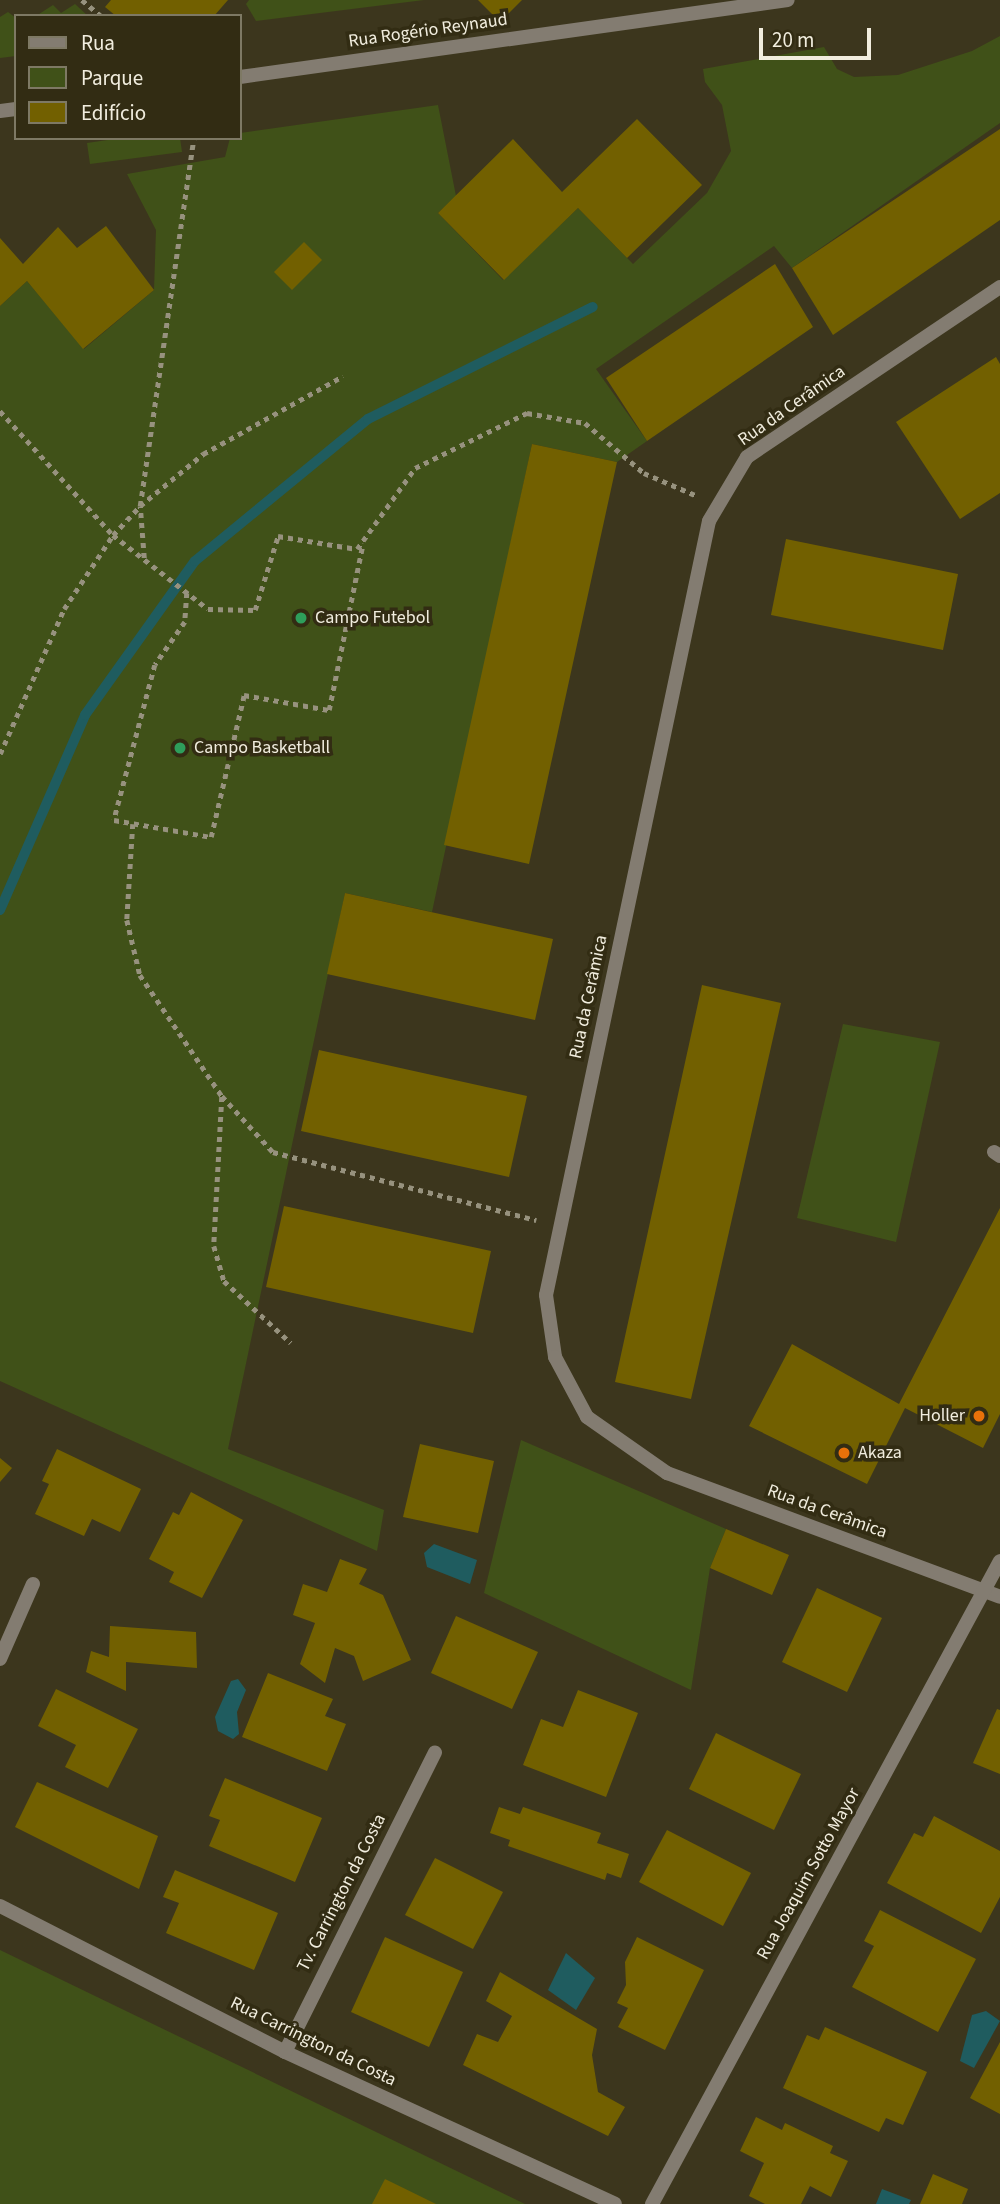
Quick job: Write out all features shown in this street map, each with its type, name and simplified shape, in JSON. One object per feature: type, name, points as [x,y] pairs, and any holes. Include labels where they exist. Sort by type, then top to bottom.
[{"type":"street","name":"Rua Rogério Reynaud","points":[[242,77],[788,0]]},
{"type":"street","name":"Rua da Cerâmica","points":[[1000,287],[747,457],[709,520],[546,1295],[555,1357],[587,1418],[667,1473],[1000,1597]]},
{"type":"street","name":"Rua Joaquim Sotto Mayor","points":[[652,2204],[1000,1561]]},
{"type":"street","points":[[0,1659],[33,1584]]},
{"type":"street","name":"Tv. Carrington da Costa","points":[[285,2052],[435,1752]]},
{"type":"street","name":"Rua Carrington da Costa","points":[[0,1906],[285,2052],[615,2204]]},
{"type":"path","points":[[82,0],[99,14]]},
{"type":"path","points":[[144,559],[139,506],[194,140]]},
{"type":"path","points":[[0,754],[64,608],[113,535],[139,506],[203,454],[343,376]]},
{"type":"path","points":[[0,411],[113,535],[208,609],[255,610],[278,536],[357,549],[415,468],[527,413],[585,423],[644,473],[719,505]]},
{"type":"path","points":[[187,592],[185,622],[155,665],[114,820],[211,837],[244,695],[329,710],[363,541]]},
{"type":"path","points":[[133,824],[127,920],[139,975],[222,1096],[273,1152],[560,1227]]},
{"type":"path","points":[[222,1096],[214,1246],[224,1281],[291,1343]]},
{"type":"green space","points":[[249,0],[424,0],[256,21],[246,4]]},
{"type":"green space","points":[[75,4],[86,14],[39,14],[53,5],[61,13]]},
{"type":"green space","points":[[8,12],[14,16],[14,56],[0,58],[0,17]]},
{"type":"green space","points":[[1000,36],[1000,123],[792,268],[774,246],[596,369],[647,441],[617,462],[532,444],[432,912],[345,893],[228,1449],[384,1510],[377,1551],[0,1381],[0,306],[27,281],[84,349],[154,290],[156,230],[127,174],[225,157],[229,140],[242,140],[242,133],[438,105],[456,196],[438,213],[503,280],[578,208],[633,264],[707,193],[731,151],[722,105],[705,82],[703,69],[824,47],[837,69],[854,77],[898,75],[972,51]]},
{"type":"green space","points":[[107,140],[180,140],[182,152],[90,164],[87,143]]},
{"type":"green space","points":[[843,1024],[940,1042],[896,1242],[797,1218]]},
{"type":"green space","points":[[521,1440],[726,1529],[710,1568],[691,1690],[484,1593]]},
{"type":"green space","points":[[0,1950],[525,2204],[0,2204]]},
{"type":"water","points":[[434,1544],[477,1560],[470,1584],[427,1567],[424,1553]]},
{"type":"water","points":[[238,1679],[246,1690],[237,1712],[239,1734],[233,1739],[218,1731],[215,1717],[231,1681]]},
{"type":"water","points":[[566,1953],[595,1978],[576,2010],[548,1990]]},
{"type":"water","points":[[986,2011],[1000,2021],[974,2068],[960,2061],[972,2015]]},
{"type":"water","points":[[882,2189],[911,2200],[909,2204],[876,2204]]},
{"type":"building","points":[[111,0],[228,0],[216,14],[114,14],[105,7]]},
{"type":"building","points":[[478,0],[522,0],[500,22]]},
{"type":"building","points":[[637,119],[702,185],[627,258],[578,208],[504,280],[438,213],[513,139],[562,192]]},
{"type":"building","points":[[1000,129],[1000,220],[833,335],[792,268]]},
{"type":"building","points":[[106,226],[154,290],[83,349],[27,281],[0,306],[0,238],[23,264],[58,227],[77,248]]},
{"type":"building","points":[[304,242],[322,260],[292,290],[274,272]]},
{"type":"building","points":[[775,264],[813,327],[647,441],[606,378]]},
{"type":"building","points":[[996,357],[1000,364],[1000,493],[960,519],[896,422]]},
{"type":"building","points":[[532,444],[617,462],[529,864],[444,845]]},
{"type":"building","points":[[786,539],[958,574],[943,650],[771,615]]},
{"type":"building","points":[[345,893],[553,939],[535,1020],[327,974]]},
{"type":"building","points":[[702,985],[781,1003],[691,1399],[615,1382]]},
{"type":"building","points":[[319,1050],[527,1096],[509,1177],[301,1131]]},
{"type":"building","points":[[284,1206],[491,1251],[473,1333],[266,1287]]},
{"type":"building","points":[[1000,1208],[1000,1414],[983,1448],[905,1408],[867,1484],[749,1426],[792,1344],[899,1404]]},
{"type":"building","points":[[420,1444],[494,1461],[478,1533],[403,1517]]},
{"type":"building","points":[[57,1449],[141,1489],[120,1532],[92,1519],[84,1536],[35,1514],[49,1484],[42,1481]]},
{"type":"building","points":[[0,1458],[12,1468],[0,1482]]},
{"type":"building","points":[[191,1492],[243,1520],[202,1598],[169,1582],[174,1572],[149,1559],[173,1512],[179,1515]]},
{"type":"building","points":[[726,1529],[789,1555],[772,1595],[710,1568]]},
{"type":"building","points":[[340,1559],[367,1569],[359,1584],[383,1595],[411,1660],[363,1681],[354,1656],[335,1648],[325,1683],[300,1664],[315,1623],[293,1615],[303,1584],[327,1592]]},
{"type":"building","points":[[817,1588],[882,1618],[847,1692],[782,1662]]},
{"type":"building","points":[[456,1616],[538,1652],[512,1709],[431,1673]]},
{"type":"building","points":[[110,1626],[196,1632],[197,1668],[126,1662],[126,1691],[86,1672],[91,1651],[109,1657]]},
{"type":"building","points":[[268,1673],[333,1699],[325,1716],[346,1724],[327,1771],[242,1737]]},
{"type":"building","points":[[56,1689],[138,1729],[108,1788],[65,1767],[76,1745],[38,1726]]},
{"type":"building","points":[[578,1690],[638,1713],[606,1797],[523,1765],[541,1719],[563,1727]]},
{"type":"building","points":[[997,1709],[1000,1710],[1000,1774],[973,1763]]},
{"type":"building","points":[[716,1733],[801,1774],[774,1830],[689,1789]]},
{"type":"building","points":[[225,1778],[322,1818],[295,1882],[209,1846],[220,1820],[209,1816]]},
{"type":"building","points":[[37,1782],[158,1836],[139,1889],[15,1827]]},
{"type":"building","points":[[499,1807],[520,1814],[523,1807],[601,1833],[597,1843],[629,1854],[621,1878],[607,1873],[605,1880],[508,1846],[510,1840],[490,1833]]},
{"type":"building","points":[[934,1816],[1000,1851],[1000,1897],[981,1933],[887,1883],[914,1833],[923,1837]]},
{"type":"building","points":[[667,1830],[751,1873],[723,1926],[639,1882]]},
{"type":"building","points":[[435,1858],[503,1892],[473,1949],[405,1915]]},
{"type":"building","points":[[175,1870],[278,1913],[254,1970],[166,1933],[179,1903],[163,1897]]},
{"type":"building","points":[[880,1910],[976,1959],[938,2032],[852,1987],[874,1946],[864,1941]]},
{"type":"building","points":[[385,1937],[463,1972],[429,2047],[351,2012]]},
{"type":"building","points":[[637,1937],[704,1970],[665,2050],[618,2027],[628,2008],[617,2003],[626,1985],[625,1962]]},
{"type":"building","points":[[500,1972],[597,2029],[592,2055],[598,2092],[625,2107],[608,2136],[463,2065],[477,2034],[498,2042],[512,2016],[486,2001]]},
{"type":"building","points":[[825,2027],[927,2072],[903,2125],[886,2118],[879,2132],[783,2088],[807,2035],[819,2040]]},
{"type":"building","points":[[1000,2042],[1000,2114],[970,2098]]},
{"type":"building","points":[[756,2117],[782,2130],[785,2123],[833,2146],[830,2153],[848,2161],[831,2197],[810,2186],[801,2204],[765,2204],[749,2196],[764,2163],[740,2151]]},
{"type":"building","points":[[933,2174],[968,2189],[962,2204],[920,2204]]},
{"type":"building","points":[[385,2179],[436,2204],[372,2204]]},
{"type":"waterway","points":[[0,910],[85,715],[195,561],[368,419],[593,307]]},
{"type":"place","name":"Campo Futebol","points":[[301,618]]},
{"type":"place","name":"Campo Basketball","points":[[180,748]]},
{"type":"place","name":"Holler","points":[[979,1416]]},
{"type":"place","name":"Akaza","points":[[844,1453]]}]
